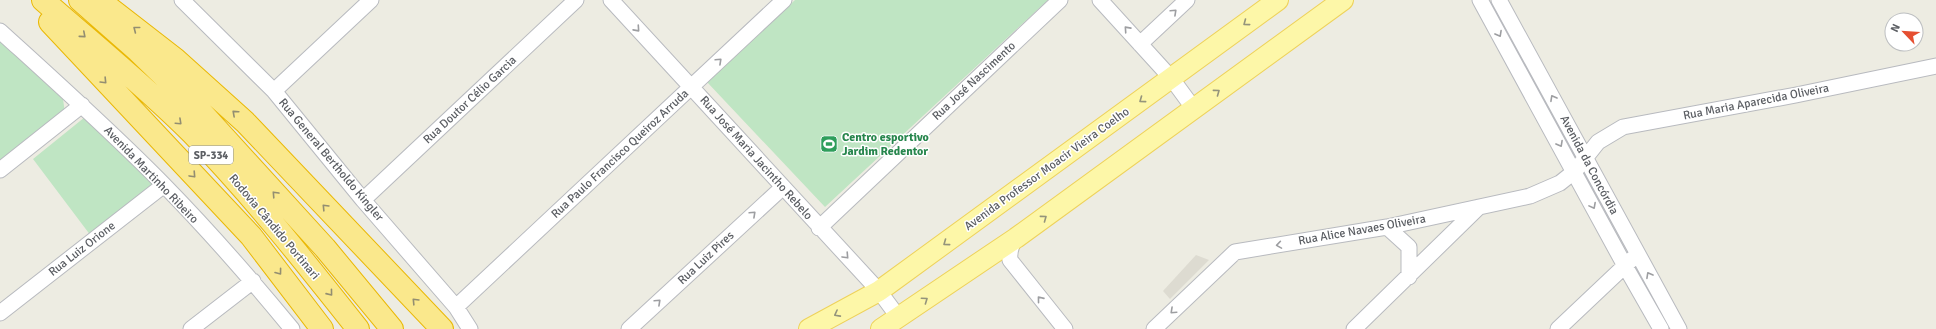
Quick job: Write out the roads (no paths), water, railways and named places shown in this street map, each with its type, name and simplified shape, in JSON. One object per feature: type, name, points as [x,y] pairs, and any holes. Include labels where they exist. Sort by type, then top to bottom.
[{"type":"highway","points":[[30,0],[88,64],[251,236],[322,329]]},
{"type":"highway","name":"Rodovia Cândido Portinari","points":[[43,0],[135,80],[191,133],[261,208],[358,329]]},
{"type":"highway","name":"Rodovia Cândido Portinari","points":[[80,0],[138,51],[202,113],[325,248],[392,329]]},
{"type":"highway","points":[[99,0],[175,59],[245,122],[442,329]]},
{"type":"main road","name":"Avenida Professor Moacir Vieira Coelho","points":[[809,329],[879,291],[1172,79],[1278,0]]},
{"type":"main road","points":[[881,329],[1016,238],[1343,0]]},
{"type":"street","name":"Rua General Bertholdo Kingler","points":[[182,0],[274,91],[363,200],[456,307],[470,329]]},
{"type":"street","points":[[274,91],[371,0]]},
{"type":"street","name":"Rua Doutor Célio Garcia","points":[[363,200],[576,0]]},
{"type":"street","name":"Rua José Maria Jacintho Rebelo","points":[[611,0],[819,228],[879,291],[899,318]]},
{"type":"street","name":"Rua Paulo Francisco Queiroz Arruda","points":[[456,307],[784,0]]},
{"type":"street","name":"Rua José Nascimento","points":[[819,228],[1060,0]]},
{"type":"street","points":[[1100,0],[1172,79],[1194,109]]},
{"type":"street","points":[[1140,44],[1187,0]]},
{"type":"street","name":"Avenida da Concórdia","points":[[1480,0],[1661,329]]},
{"type":"street","name":"Avenida da Concórdia","points":[[1499,0],[1679,329]]},
{"type":"street","name":"Avenida Martinho Ribeiro","points":[[0,31],[82,105],[164,185],[252,281],[292,329]]},
{"type":"street","name":"Rua Maria Aparecida Oliveira","points":[[1585,157],[1598,142],[1623,127],[1796,95],[1936,66]]},
{"type":"street","points":[[0,170],[82,105]]},
{"type":"street","name":"Rua Alice Navaes Oliveira","points":[[1154,329],[1235,252],[1387,227],[1530,196],[1548,190],[1560,183],[1574,171],[1585,157]]},
{"type":"street","name":"Rua Luiz Orione","points":[[0,314],[164,185]]},
{"type":"street","name":"Rua Luiz Pires","points":[[629,329],[783,187]]},
{"type":"street","points":[[1354,329],[1409,277],[1479,207]]},
{"type":"street","points":[[1387,227],[1409,247],[1409,277]]},
{"type":"street","points":[[1016,238],[1011,244],[1009,252],[1010,260],[1065,329]]},
{"type":"street","points":[[1558,329],[1637,254]]},
{"type":"street","points":[[190,329],[252,281]]},
{"type":"place","name":"Centro esportivo Jardim Redentor","points":[[829,144]]}]
